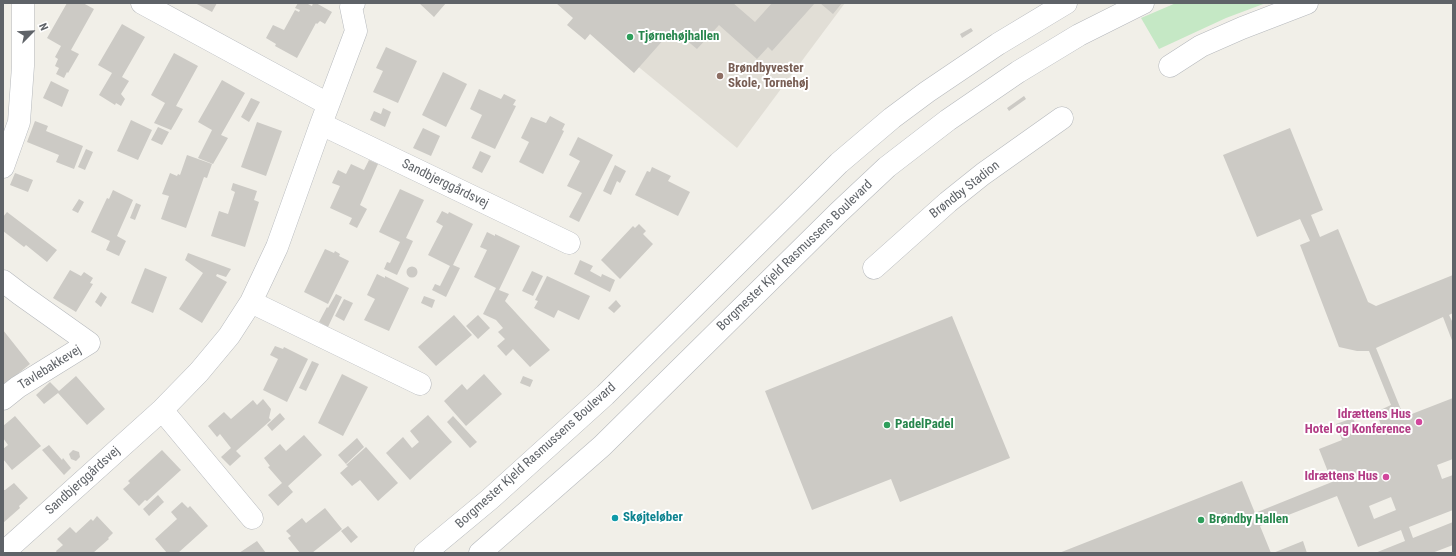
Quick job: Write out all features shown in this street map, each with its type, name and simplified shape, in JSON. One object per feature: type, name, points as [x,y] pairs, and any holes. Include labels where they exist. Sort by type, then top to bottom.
[{"type":"street","points":[[3,167],[19,122],[24,66],[23,3]]},
{"type":"street","points":[[142,3],[328,104]]},
{"type":"street","name":"Sandbjerggårdsvej","points":[[3,553],[162,410],[199,372],[229,336],[251,302],[277,247],[320,124],[356,31],[351,7],[354,3]]},
{"type":"street","name":"Borgmester Kjeld Rasmussens Boulevard","points":[[425,553],[490,499],[605,396],[839,163],[892,118],[927,92],[1015,33],[1066,3]]},
{"type":"street","name":"Borgmester Kjeld Rasmussens Boulevard","points":[[480,553],[608,441],[838,212],[887,168],[948,120],[1018,72],[1079,35],[1143,3]]},
{"type":"street","points":[[1170,66],[1202,46],[1242,28],[1307,3]]},
{"type":"street","name":"Brøndby Stadion","points":[[874,268],[948,202],[983,174],[1062,118]]},
{"type":"street","name":"Sandbjerggårdsvej","points":[[320,124],[569,243]]},
{"type":"street","name":"Tavlebakkevej","points":[[3,281],[89,343],[18,386],[3,399]]},
{"type":"street","points":[[251,302],[420,384]]},
{"type":"street","points":[[162,410],[252,518]]},
{"type":"shaded area","name":"Brøndbyvester Skole, Tornehøj","points":[[561,3],[845,3],[737,148]]},
{"type":"green space","points":[[1176,3],[1266,3],[1226,18],[1159,49],[1141,18]]},
{"type":"building","points":[[67,3],[83,3],[94,9],[71,50],[79,54],[64,78],[56,74],[59,68],[55,66],[58,59],[55,57],[61,46],[47,38]]},
{"type":"building","points":[[195,3],[217,3],[212,12]]},
{"type":"building","points":[[298,3],[306,3],[312,6],[313,3],[316,3],[332,12],[325,24],[320,21],[317,24],[316,23],[297,58],[275,46],[276,44],[266,38],[273,25],[284,30],[295,10],[299,12],[300,10],[295,8]]},
{"type":"building","points":[[419,3],[446,3],[434,17]]},
{"type":"building","points":[[556,3],[733,3],[755,22],[772,3],[815,3],[772,51],[768,47],[757,59],[719,25],[697,49],[673,29],[634,73],[590,34],[585,40],[567,25],[573,18]]},
{"type":"building","points":[[820,3],[842,3],[833,14]]},
{"type":"building","points":[[122,24],[145,37],[122,77],[129,81],[121,94],[125,99],[121,106],[116,103],[115,105],[99,95],[112,73],[98,65]]},
{"type":"building","points":[[971,28],[973,31],[962,38],[960,34]]},
{"type":"building","points":[[386,47],[417,61],[398,103],[373,92],[383,71],[376,68]]},
{"type":"building","points":[[174,53],[198,66],[176,106],[183,109],[171,130],[154,123],[165,103],[151,95]]},
{"type":"building","points":[[443,72],[467,84],[446,127],[422,115]]},
{"type":"building","points":[[222,80],[245,93],[221,135],[228,138],[213,164],[198,158],[212,130],[198,122]]},
{"type":"building","points":[[51,81],[69,90],[62,107],[43,98]]},
{"type":"building","points":[[479,89],[501,99],[504,94],[516,100],[513,105],[516,106],[495,149],[471,138],[482,115],[470,109]]},
{"type":"building","points":[[1024,96],[1026,99],[1009,111],[1007,108]]},
{"type":"building","points":[[251,98],[260,102],[249,122],[241,117]]},
{"type":"building","points":[[383,108],[391,112],[385,127],[370,120],[374,111],[381,114]]},
{"type":"building","points":[[550,116],[565,124],[562,130],[564,131],[543,174],[519,162],[529,142],[521,138],[531,117],[546,123]]},
{"type":"building","points":[[131,120],[152,130],[138,160],[117,151]]},
{"type":"building","points":[[35,121],[48,126],[46,131],[83,146],[74,169],[56,162],[59,155],[27,142]]},
{"type":"building","points":[[257,122],[282,131],[266,176],[241,167]]},
{"type":"building","points":[[158,127],[169,132],[162,145],[151,140]]},
{"type":"building","points":[[423,128],[440,136],[431,156],[413,148]]},
{"type":"building","points":[[1290,128],[1323,210],[1311,215],[1320,237],[1338,229],[1368,302],[1376,306],[1453,275],[1453,313],[1449,315],[1453,323],[1453,343],[1443,317],[1376,348],[1404,417],[1453,398],[1453,459],[1437,465],[1442,479],[1453,475],[1453,510],[1409,527],[1413,538],[1453,522],[1453,545],[1432,553],[1375,553],[1405,541],[1401,530],[1358,547],[1337,496],[1260,526],[1271,553],[1059,553],[1242,481],[1255,513],[1332,482],[1319,449],[1342,440],[1336,424],[1353,418],[1359,433],[1381,425],[1376,412],[1391,405],[1369,351],[1357,351],[1339,347],[1300,245],[1310,241],[1300,219],[1257,237],[1223,155]],"holes":[[[1391,497],[1396,510],[1374,519],[1369,506]]]},
{"type":"building","points":[[578,137],[613,155],[579,222],[569,217],[582,193],[567,186],[580,161],[569,155]]},
{"type":"building","points":[[86,149],[93,152],[85,170],[78,167]]},
{"type":"building","points":[[480,151],[491,156],[482,173],[472,168]]},
{"type":"building","points":[[187,155],[212,164],[207,178],[204,177],[186,228],[161,219],[169,196],[162,194],[170,173],[177,176],[178,174],[180,175]]},
{"type":"building","points":[[369,160],[378,164],[360,205],[367,209],[357,228],[349,224],[352,218],[330,208],[340,186],[332,183],[338,170],[346,174],[351,164],[364,170]]},
{"type":"building","points":[[615,165],[626,171],[620,183],[617,181],[611,195],[603,191]]},
{"type":"building","points":[[652,167],[671,176],[668,181],[690,192],[678,216],[635,195],[647,171],[650,172]]},
{"type":"building","points":[[15,173],[33,180],[28,192],[10,185]]},
{"type":"building","points":[[233,183],[257,191],[254,200],[259,202],[245,247],[211,236],[219,211],[228,214],[235,192],[231,190]]},
{"type":"building","points":[[400,189],[424,200],[406,238],[413,241],[397,275],[384,269],[387,262],[390,263],[400,242],[379,232]]},
{"type":"building","points":[[113,190],[133,200],[117,236],[126,241],[119,256],[106,250],[110,241],[91,232],[107,198],[109,199]]},
{"type":"building","points":[[79,199],[84,202],[78,213],[72,210]]},
{"type":"building","points":[[136,203],[141,205],[135,220],[130,218]]},
{"type":"building","points":[[442,211],[448,214],[449,212],[473,224],[453,265],[460,268],[446,297],[432,290],[435,284],[440,286],[450,266],[428,255],[443,226],[436,222]]},
{"type":"building","points":[[7,212],[57,250],[47,262],[26,245],[24,247],[3,231],[3,217]]},
{"type":"building","points":[[639,224],[646,231],[643,234],[653,244],[620,279],[601,260],[633,226],[635,228]]},
{"type":"building","points":[[487,232],[495,236],[495,234],[520,246],[499,290],[509,294],[505,301],[550,350],[530,367],[513,349],[506,356],[497,346],[505,339],[498,332],[503,328],[496,320],[483,314],[496,288],[474,277],[487,250],[480,247]]},
{"type":"building","points":[[325,249],[334,253],[335,251],[340,254],[339,256],[349,261],[328,304],[304,292]]},
{"type":"building","points":[[188,253],[231,269],[226,277],[217,274],[216,276],[227,282],[202,323],[179,309],[203,273],[185,260]]},
{"type":"building","points":[[580,260],[593,266],[590,271],[601,277],[602,274],[615,280],[610,292],[574,274]]},
{"type":"building","points":[[410,267],[414,267],[416,268],[416,276],[410,277],[407,274],[407,270]]},
{"type":"building","points":[[145,268],[167,277],[153,313],[131,303]]},
{"type":"building","points":[[70,270],[81,276],[84,272],[93,278],[90,283],[93,284],[76,312],[53,298]]},
{"type":"building","points":[[532,271],[543,276],[533,296],[522,291]]},
{"type":"building","points":[[377,274],[385,278],[385,276],[409,288],[389,331],[364,320],[375,299],[367,295]]},
{"type":"building","points":[[547,276],[590,296],[579,320],[558,310],[554,318],[534,308],[538,301],[535,300]]},
{"type":"building","points":[[101,292],[107,297],[101,307],[95,302]]},
{"type":"building","points":[[336,294],[342,297],[328,327],[319,322]]},
{"type":"building","points":[[424,296],[435,300],[432,308],[421,303]]},
{"type":"building","points":[[344,299],[353,303],[344,321],[335,316]]},
{"type":"building","points":[[616,300],[621,306],[614,313],[608,308]]},
{"type":"building","points":[[454,315],[472,335],[436,366],[418,347]]},
{"type":"building","points":[[478,315],[490,328],[478,339],[466,326]]},
{"type":"building","name":"PadelPadel","points":[[952,316],[1010,458],[900,502],[891,479],[812,510],[765,391]]},
{"type":"building","points":[[3,330],[30,364],[3,386],[4,365]]},
{"type":"building","points":[[275,346],[283,349],[284,347],[308,359],[287,402],[263,390],[278,359],[270,355]]},
{"type":"building","points":[[312,361],[319,364],[306,391],[299,388]]},
{"type":"building","points":[[342,374],[368,387],[343,436],[318,423]]},
{"type":"building","points":[[484,374],[502,394],[466,426],[444,401],[462,384],[467,390]]},
{"type":"building","points":[[76,376],[105,409],[87,425],[58,393],[44,404],[36,395],[50,382],[59,391]]},
{"type":"building","points":[[523,376],[533,380],[530,387],[520,383]]},
{"type":"building","points":[[263,399],[271,409],[269,418],[271,420],[236,451],[241,456],[230,466],[221,457],[231,448],[220,434],[217,437],[208,426],[224,412],[231,419],[253,400],[257,405]]},
{"type":"building","points":[[280,413],[285,419],[272,431],[267,425]]},
{"type":"building","points":[[428,415],[452,442],[410,480],[386,453],[403,437],[412,448],[419,442],[410,431]]},
{"type":"building","points":[[15,416],[41,446],[12,470],[3,459],[3,449],[8,445],[3,438],[3,426]]},
{"type":"building","points":[[453,416],[477,442],[470,448],[447,422]]},
{"type":"building","points":[[304,435],[322,455],[288,486],[293,492],[278,506],[268,495],[282,483],[268,467],[270,466],[264,458],[280,444],[286,451]]},
{"type":"building","points":[[357,438],[364,447],[346,464],[338,455]]},
{"type":"building","points":[[49,445],[71,468],[64,475],[42,450]]},
{"type":"building","points":[[366,447],[398,483],[378,501],[360,480],[352,486],[340,473],[348,466],[346,465]]},
{"type":"building","points":[[73,450],[79,452],[80,457],[76,461],[71,459],[69,454]]},
{"type":"building","points":[[162,450],[181,470],[147,501],[145,500],[139,506],[123,489],[130,483],[128,481]]},
{"type":"building","points":[[14,483],[28,498],[19,506],[20,508],[3,523],[3,490]]},
{"type":"building","points":[[158,495],[164,502],[149,516],[143,509]]},
{"type":"building","points":[[182,502],[188,508],[190,506],[208,526],[178,553],[167,553],[155,539],[177,519],[171,512]]},
{"type":"building","points":[[325,508],[342,529],[312,553],[300,553],[288,538],[291,536],[286,531],[302,518],[306,523]]},
{"type":"building","points":[[97,516],[113,533],[108,538],[109,539],[93,553],[57,553],[56,551],[63,545],[57,539],[70,527],[76,533],[91,519],[93,521]]},
{"type":"building","points":[[348,526],[358,537],[351,543],[341,531]]},
{"type":"building","points":[[257,541],[266,553],[239,553]]},
{"type":"building","name":"Brøndby Hallen","points":[[1303,541],[1307,553],[1273,553]]},
{"type":"place","name":"Tjørnehøjhallen","points":[[630,37]]},
{"type":"place","name":"Brøndbyvester Skole, Tornehøj","points":[[720,76]]},
{"type":"place","name":"Idrættens Hus Hotel og Konference","points":[[1419,422]]},
{"type":"place","name":"PadelPadel","points":[[887,425]]},
{"type":"place","name":"Idrættens Hus","points":[[1386,477]]},
{"type":"place","name":"Skøjteløber","points":[[615,518]]},
{"type":"place","name":"Brøndby Hallen","points":[[1201,520]]}]
